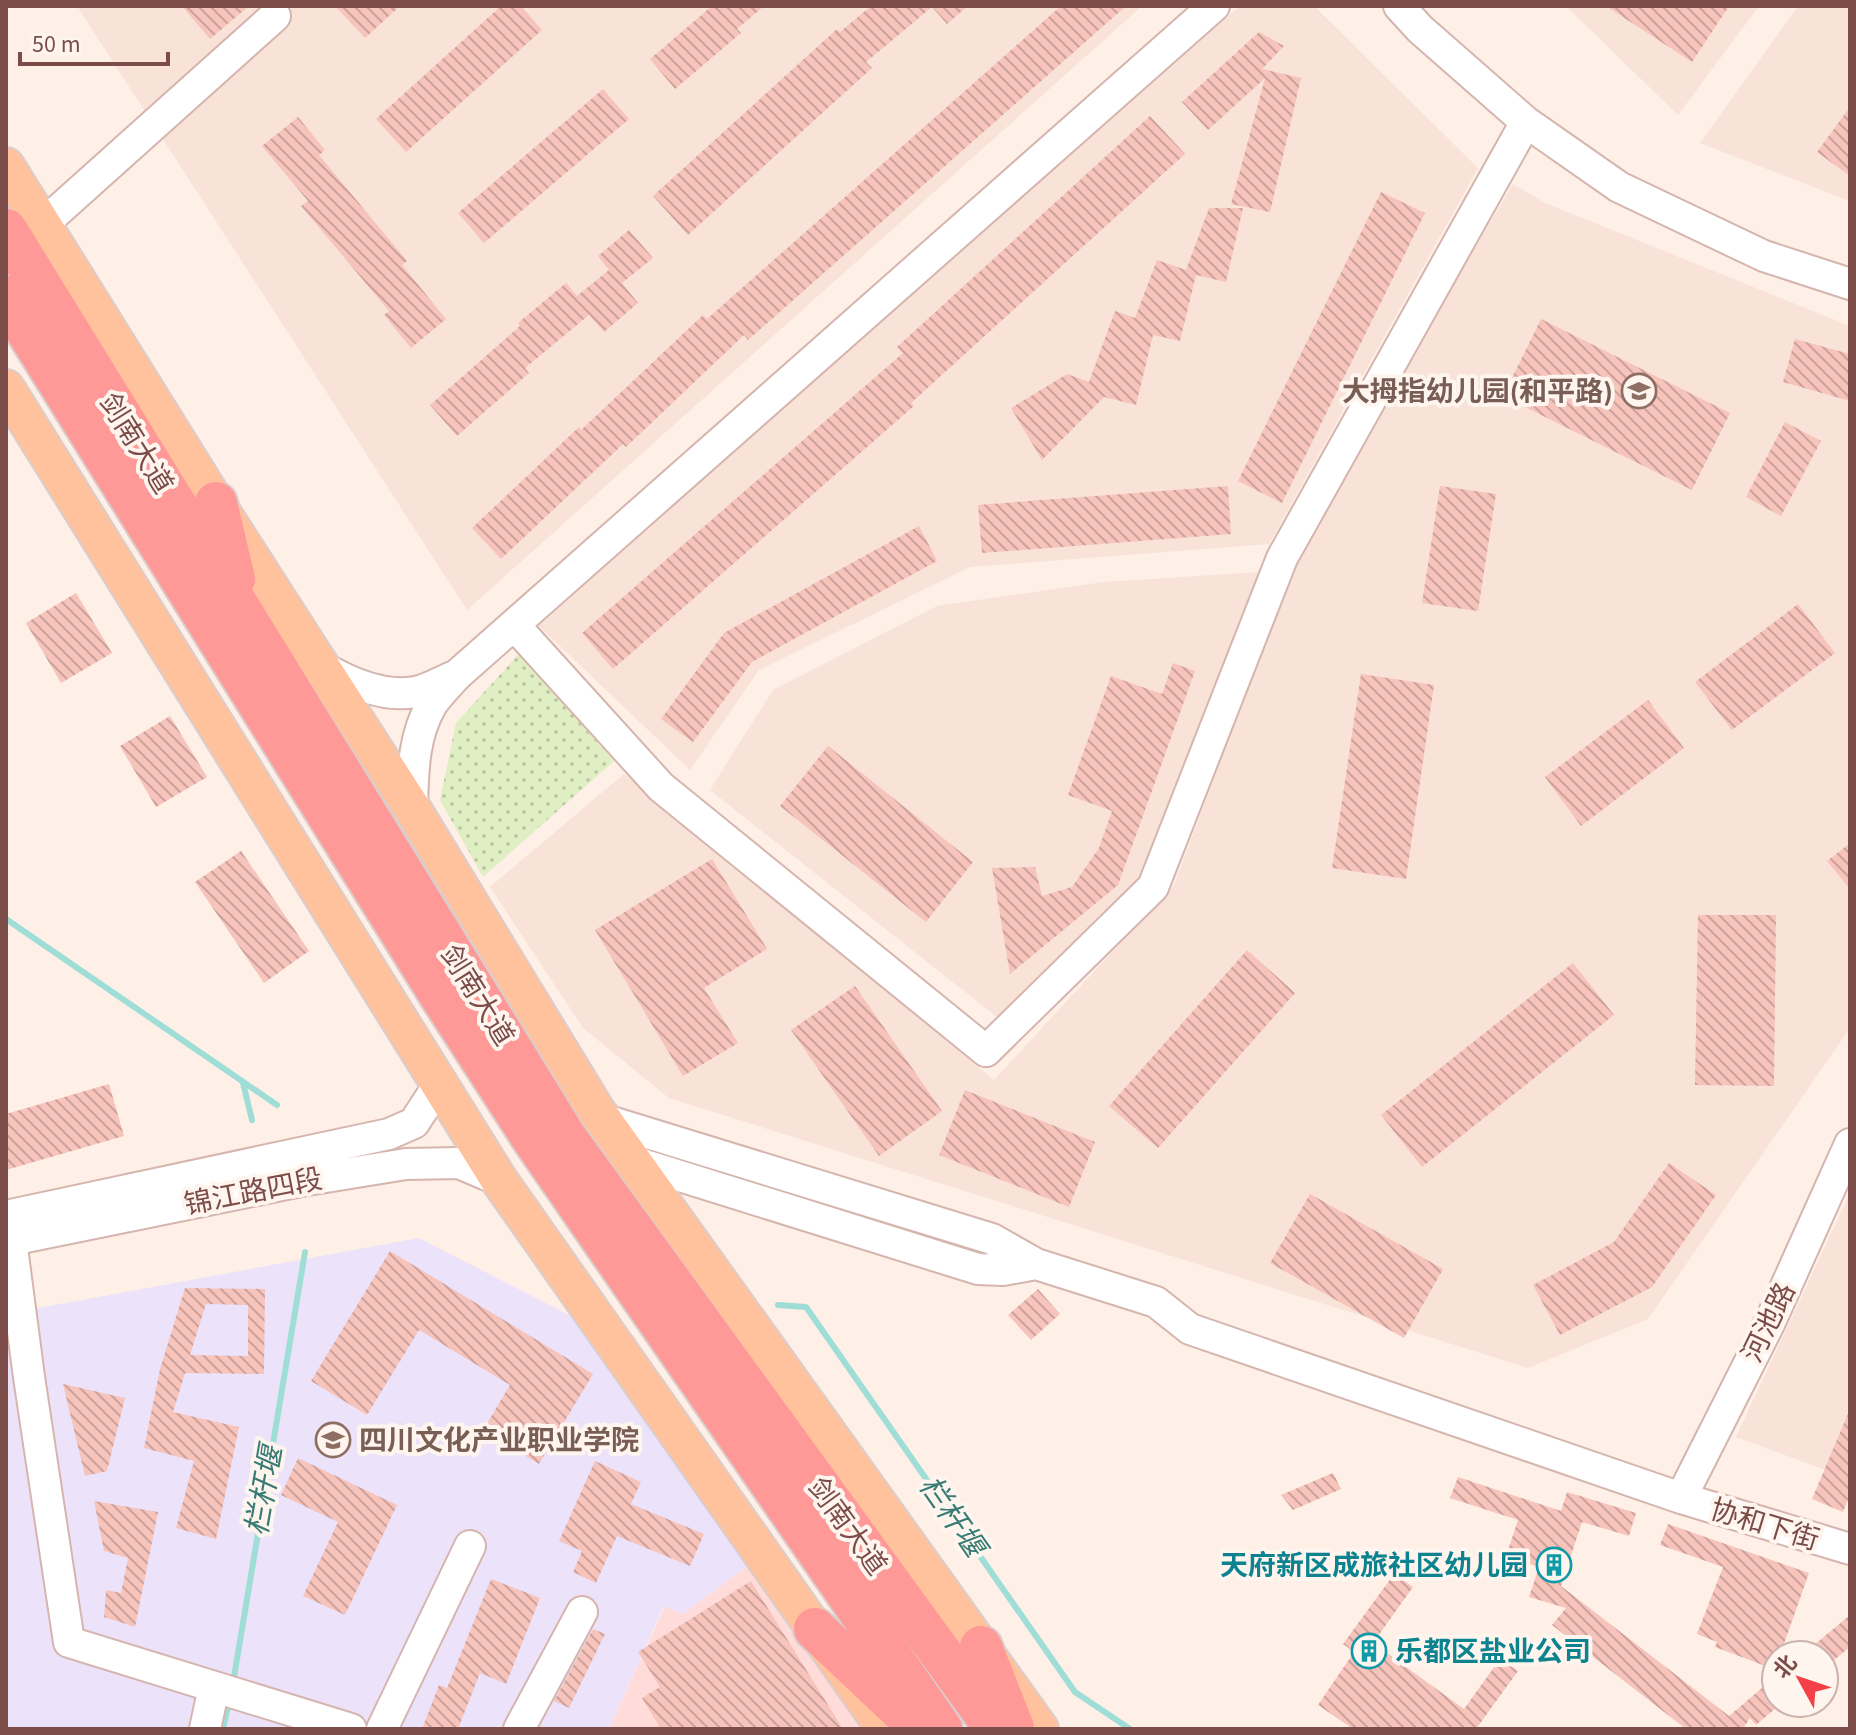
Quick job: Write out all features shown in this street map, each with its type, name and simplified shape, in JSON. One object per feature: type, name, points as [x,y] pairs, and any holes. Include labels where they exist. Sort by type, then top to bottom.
[{"type":"highway","name":"剑南大道","points":[[24,227],[243,615],[565,1137],[996,1729]]},
{"type":"highway","name":"剑南大道","points":[[6,297],[534,1140],[941,1729]]},
{"type":"highway","points":[[6,352],[98,445]]},
{"type":"highway","points":[[216,503],[243,615]]},
{"type":"highway","points":[[815,1629],[922,1729]]},
{"type":"highway","points":[[981,1647],[1014,1729]]},
{"type":"main road","points":[[6,166],[24,227],[216,503],[412,808],[602,1119],[1040,1729]]},
{"type":"main road","points":[[6,388],[499,1180],[885,1729]]},
{"type":"street","points":[[412,808],[414,759],[420,733],[433,703],[457,675],[1214,6]]},
{"type":"street","points":[[1399,6],[1420,29],[1526,122],[1619,187],[1764,256],[1850,284]]},
{"type":"street","points":[[24,227],[275,16]]},
{"type":"street","points":[[515,626],[661,787],[986,1051],[1153,887],[1282,558],[1526,122]]},
{"type":"street","points":[[322,667],[347,681],[391,691],[415,692],[457,675]]},
{"type":"street","name":"锦江路四段","points":[[8,1232],[389,1134],[414,1123],[440,1083]]},
{"type":"street","points":[[602,1119],[992,1239],[1036,1264]]},
{"type":"street","name":"河池路","points":[[1681,1498],[1769,1324],[1850,1144]]},
{"type":"street","points":[[632,1161],[978,1269],[1003,1270],[1036,1264]]},
{"type":"street","name":"锦江路四段","points":[[8,1232],[406,1164],[459,1163],[499,1180]]},
{"type":"street","points":[[8,1232],[17,1380],[69,1642],[242,1701],[351,1729]]},
{"type":"street","name":"协和下街","points":[[1036,1264],[1156,1302],[1190,1329],[1681,1498],[1850,1549]]},
{"type":"street","points":[[382,1729],[470,1546]]},
{"type":"street","points":[[519,1729],[582,1612]]},
{"type":"street","points":[[205,1729],[242,1701]]},
{"type":"shaded area","points":[[77,6],[1142,6],[467,610]]},
{"type":"shaded area","points":[[1240,6],[1314,6],[1478,168],[1269,544],[970,567],[759,670],[690,770],[538,625]]},
{"type":"shaded area","points":[[1566,6],[1759,6],[1678,115]]},
{"type":"shaded area","points":[[1798,6],[1850,6],[1850,201],[1700,143]]},
{"type":"shaded area","points":[[1513,184],[1545,203],[1850,326],[1850,1028],[1648,1319],[1528,1368],[669,1098],[583,1028],[490,887],[624,774],[994,1080],[1174,885],[1299,552]]},
{"type":"shaded area","points":[[1261,572],[1147,872],[997,1017],[710,790],[773,690],[937,606],[1104,582]]},
{"type":"shaded area","points":[[1850,1193],[1850,1479],[1736,1437]]},
{"type":"shaded area","name":"四川文化产业职业学院","points":[[419,1238],[571,1316],[750,1564],[683,1614],[664,1606],[609,1729],[6,1729],[6,1314]]},
{"type":"shaded area","points":[[750,1564],[860,1729],[609,1729],[665,1606],[683,1614]]},
{"type":"green space","points":[[519,654],[614,761],[483,877],[440,800],[456,723]]},
{"type":"building","points":[[182,6],[249,6],[210,39]]},
{"type":"building","points":[[335,6],[400,6],[365,38]]},
{"type":"building","points":[[501,6],[521,6],[542,30],[406,152],[376,119]]},
{"type":"building","points":[[712,6],[764,6],[737,29],[741,33],[675,89],[650,59]]},
{"type":"building","points":[[871,6],[968,6],[947,24],[932,7],[866,62],[872,68],[688,235],[653,196],[837,29],[840,32]]},
{"type":"building","points":[[1061,6],[1126,6],[748,340],[744,335],[501,559],[472,528],[703,315],[707,319]]},
{"type":"building","points":[[1606,6],[1729,6],[1692,62]]},
{"type":"building","points":[[1259,32],[1284,46],[1262,69],[1301,78],[1270,212],[1231,204],[1265,78],[1208,130],[1182,102]]},
{"type":"building","points":[[603,89],[629,119],[484,243],[458,213]]},
{"type":"building","points":[[1850,107],[1850,176],[1817,152]]},
{"type":"building","points":[[1150,116],[1185,154],[911,403],[914,406],[613,669],[582,633],[903,353],[897,347]]},
{"type":"building","points":[[298,117],[325,150],[319,155],[407,261],[402,265],[446,319],[411,348],[384,315],[389,311],[301,206],[308,201],[262,146]]},
{"type":"building","points":[[1381,192],[1425,213],[1282,503],[1238,481]]},
{"type":"building","points":[[1209,208],[1243,208],[1226,282],[1196,275],[1180,341],[1153,335],[1136,405],[1104,397],[1042,460],[1011,408],[1067,374],[1089,382],[1115,311],[1135,318],[1157,260],[1186,270]]},
{"type":"building","points":[[629,230],[653,258],[622,283],[638,303],[604,332],[589,315],[525,368],[529,373],[457,436],[430,405],[566,283],[577,296],[609,270],[598,256]]},
{"type":"building","points":[[1541,319],[1730,413],[1692,490],[1503,396]]},
{"type":"building","points":[[1795,339],[1850,354],[1850,401],[1783,382]]},
{"type":"building","points":[[1785,422],[1821,441],[1781,516],[1746,497]]},
{"type":"building","points":[[1228,486],[1231,534],[982,553],[978,505]]},
{"type":"building","points":[[1440,486],[1496,494],[1478,611],[1422,603]]},
{"type":"building","points":[[919,526],[937,561],[752,662],[693,742],[661,719],[724,633]]},
{"type":"building","points":[[76,593],[112,653],[61,683],[26,623]]},
{"type":"building","points":[[1798,604],[1835,653],[1732,730],[1695,682]]},
{"type":"building","points":[[1173,663],[1195,671],[1118,885],[1010,974],[992,868],[1035,867],[1042,896],[1072,887],[1099,848],[1112,811],[1068,795],[1111,676],[1162,694]]},
{"type":"building","points":[[1361,674],[1434,685],[1406,879],[1332,868]]},
{"type":"building","points":[[1648,700],[1684,748],[1581,826],[1545,777]]},
{"type":"building","points":[[170,716],[207,777],[156,807],[120,746]]},
{"type":"building","points":[[828,746],[973,862],[926,922],[780,806]]},
{"type":"building","points":[[1850,843],[1850,889],[1827,861]]},
{"type":"building","points":[[241,851],[309,951],[264,983],[195,882]]},
{"type":"building","points":[[712,859],[767,949],[704,988],[738,1043],[683,1076],[595,930]]},
{"type":"building","points":[[1698,915],[1776,915],[1774,1086],[1695,1085]]},
{"type":"building","points":[[1247,950],[1295,993],[1158,1148],[1109,1106]]},
{"type":"building","points":[[1573,963],[1614,1015],[1422,1167],[1381,1115]]},
{"type":"building","points":[[855,986],[942,1111],[879,1156],[791,1030]]},
{"type":"building","points":[[109,1084],[124,1136],[6,1170],[6,1114]]},
{"type":"building","points":[[965,1090],[1095,1142],[1069,1207],[939,1155]]},
{"type":"building","points":[[1669,1163],[1716,1195],[1652,1287],[1560,1335],[1533,1285],[1614,1242]]},
{"type":"building","points":[[1310,1194],[1443,1269],[1404,1338],[1270,1263]]},
{"type":"building","points":[[390,1251],[593,1374],[539,1464],[483,1430],[510,1385],[419,1330],[367,1415],[311,1381]]},
{"type":"building","points":[[185,1288],[265,1289],[264,1374],[185,1373],[173,1412],[239,1427],[216,1539],[176,1528],[194,1461],[144,1448],[160,1369]],"holes":[[[206,1304],[248,1305],[248,1356],[190,1355]]]},
{"type":"building","points":[[1038,1289],[1060,1314],[1031,1340],[1008,1315]]},
{"type":"building","points":[[63,1384],[125,1398],[107,1471],[85,1476]]},
{"type":"building","points":[[1850,1409],[1850,1495],[1843,1512],[1812,1499]]},
{"type":"building","points":[[298,1458],[397,1505],[345,1615],[303,1596],[338,1522],[281,1495]]},
{"type":"building","points":[[595,1461],[641,1482],[631,1504],[704,1534],[690,1566],[617,1536],[596,1583],[573,1572],[582,1551],[559,1541]]},
{"type":"building","points":[[1333,1473],[1341,1489],[1293,1510],[1281,1495]]},
{"type":"building","points":[[1458,1477],[1561,1511],[1567,1492],[1636,1513],[1629,1536],[1582,1522],[1561,1586],[1729,1716],[1760,1690],[1760,1719],[1763,1719],[1756,1725],[1750,1718],[1744,1727],[1746,1729],[1686,1729],[1552,1625],[1566,1608],[1529,1597],[1539,1567],[1506,1556],[1518,1520],[1450,1498]]},
{"type":"building","points":[[94,1501],[158,1512],[135,1627],[104,1617],[106,1590],[121,1593],[128,1558],[104,1551]]},
{"type":"building","points":[[1668,1524],[1809,1573],[1786,1639],[1760,1639],[1760,1664],[1715,1647],[1717,1642],[1697,1634],[1723,1567],[1660,1545]]},
{"type":"building","points":[[1394,1574],[1413,1587],[1373,1643],[1464,1709],[1500,1659],[1518,1671],[1476,1729],[1353,1729],[1318,1705],[1354,1652],[1343,1644]]},
{"type":"building","points":[[491,1579],[540,1598],[506,1684],[480,1673],[458,1729],[422,1729],[439,1685],[447,1688]]},
{"type":"building","points":[[751,1581],[843,1729],[661,1729],[642,1698],[660,1687],[638,1652]]},
{"type":"building","points":[[1850,1615],[1850,1647],[1840,1655],[1840,1639],[1821,1639]]},
{"type":"building","points":[[593,1629],[605,1634],[569,1708],[554,1701]]},
{"type":"waterway","name":"栏杆堰","points":[[6,919],[277,1105]]},
{"type":"waterway","name":"栏杆堰","points":[[243,1083],[252,1120]]},
{"type":"waterway","name":"栏杆堰","points":[[233,1683],[305,1252]]},
{"type":"waterway","name":"栏杆堰","points":[[778,1305],[806,1307],[1075,1692],[1130,1729]]},
{"type":"waterway","name":"栏杆堰","points":[[223,1729],[229,1702]]},
{"type":"place","name":"大拇指幼儿园(和平路)","points":[[1639,391]]},
{"type":"place","name":"四川文化产业职业学院","points":[[333,1440]]},
{"type":"place","name":"天府新区成旅社区幼儿园","points":[[1554,1565]]},
{"type":"place","name":"乐都区盐业公司","points":[[1369,1651]]}]
